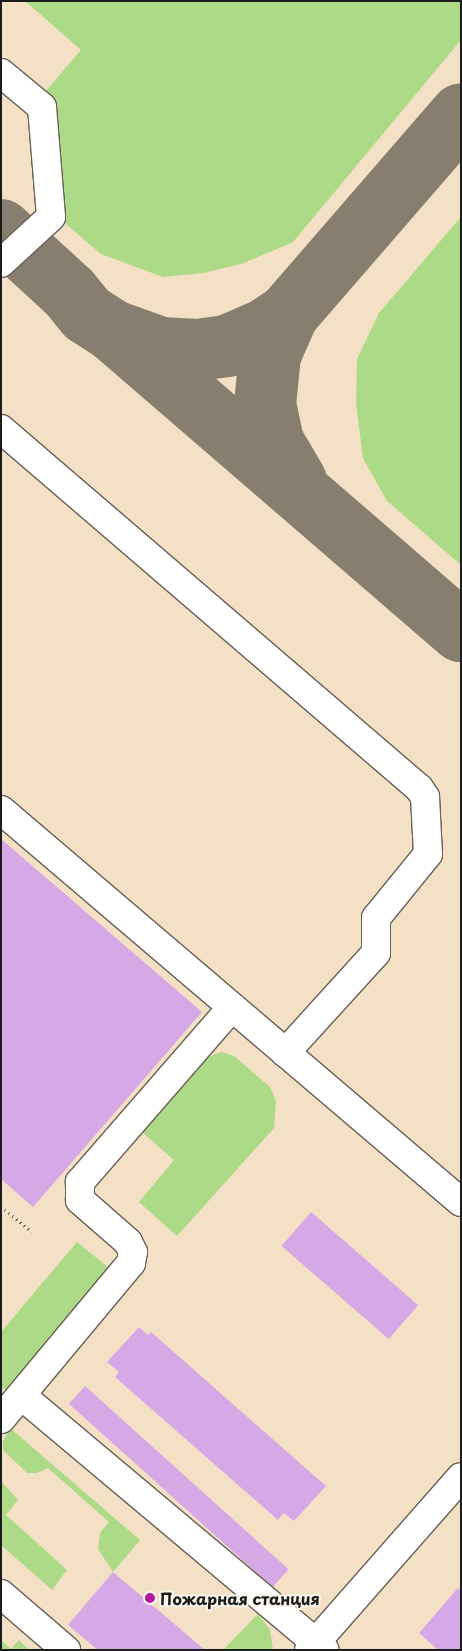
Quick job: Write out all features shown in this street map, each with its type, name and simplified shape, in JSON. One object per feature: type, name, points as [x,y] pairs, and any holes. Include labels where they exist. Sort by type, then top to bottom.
[{"type":"lane","points":[[1,73],[42,107],[51,217],[1,263]]},
{"type":"lane","points":[[1,429],[420,788],[425,797],[428,854],[376,918],[376,953],[285,1053]]},
{"type":"lane","points":[[1,810],[231,1008],[461,1202]]},
{"type":"lane","points":[[1,1419],[128,1268],[133,1258],[128,1242],[80,1200],[80,1182],[231,1008]]},
{"type":"lane","points":[[22,1396],[317,1647],[461,1477]]},
{"type":"lane","points":[[1,1594],[66,1650]]},
{"type":"path","points":[[1,1206],[32,1232]]},
{"type":"green space","points":[[25,1],[461,1],[461,40],[293,242],[244,263],[204,273],[163,277],[101,254],[60,219],[45,92],[81,50]]},
{"type":"green space","points":[[461,217],[461,565],[387,501],[363,458],[356,403],[357,359],[379,313]]},
{"type":"green space","points":[[221,1052],[234,1056],[270,1087],[276,1101],[274,1128],[177,1236],[139,1202],[174,1160],[142,1132],[206,1058]]},
{"type":"green space","points":[[77,1242],[109,1268],[6,1390],[1,1387],[1,1332]]},
{"type":"green space","points":[[10,1428],[140,1540],[113,1572],[98,1549],[100,1533],[109,1522],[48,1468],[37,1473],[27,1473],[3,1450],[3,1441]]},
{"type":"green space","points":[[1,1481],[18,1500],[6,1515],[67,1570],[52,1590],[1,1545]]},
{"type":"green space","points":[[258,1614],[270,1630],[273,1650],[223,1650]]},
{"type":"green space","points":[[1,1640],[11,1649],[19,1640],[29,1650],[1,1650]]},
{"type":"building","points":[[1,839],[202,1012],[33,1207],[1,1179]]},
{"type":"building","points":[[311,1212],[418,1305],[389,1339],[281,1246]]},
{"type":"building","points":[[139,1327],[148,1335],[151,1332],[326,1486],[294,1521],[284,1513],[278,1520],[115,1377],[119,1372],[107,1362]]},
{"type":"building","points":[[85,1386],[289,1569],[273,1587],[69,1404]]},
{"type":"building","points":[[113,1572],[205,1650],[98,1650],[68,1625]]},
{"type":"building","points":[[458,1588],[461,1591],[461,1650],[438,1650],[419,1633]]},
{"type":"taxiway","points":[[119,333],[161,348],[198,350],[227,346],[266,329],[288,314],[461,114]]},
{"type":"taxiway","points":[[1,230],[69,292],[87,314],[112,330],[461,631]]},
{"type":"taxiway","points":[[288,314],[270,355],[265,404],[273,442],[296,481]]},
{"type":"place","name":"Пожарная станция","points":[[150,1598]]}]
